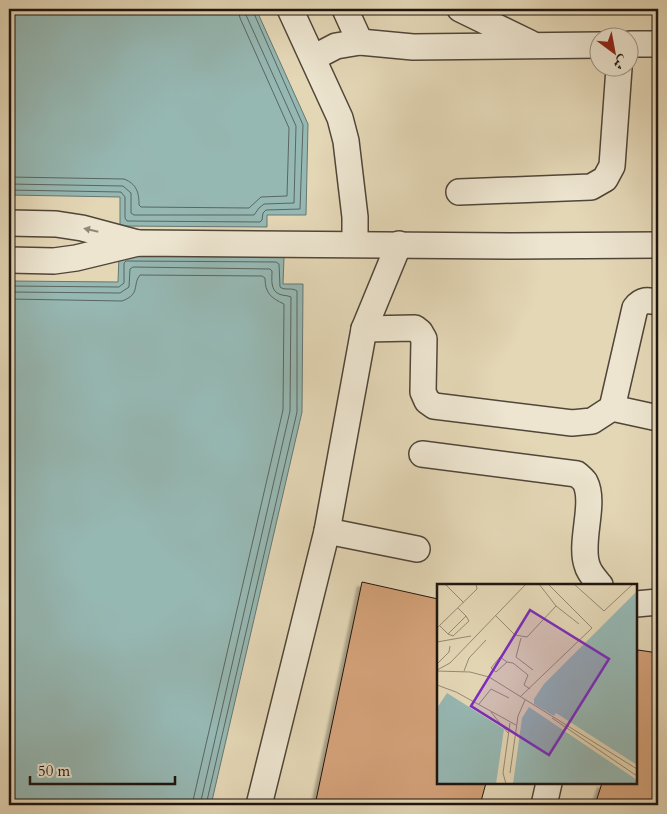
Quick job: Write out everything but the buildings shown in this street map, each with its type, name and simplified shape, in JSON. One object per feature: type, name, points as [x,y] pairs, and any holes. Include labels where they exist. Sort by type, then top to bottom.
[{"type":"street","points":[[290,9],[340,118],[346,141],[355,217],[355,244]]},
{"type":"street","points":[[345,9],[360,42]]},
{"type":"street","points":[[460,9],[534,46]]},
{"type":"street","points":[[313,58],[336,46],[360,42],[413,47],[590,45]]},
{"type":"street","points":[[640,44],[658,44]]},
{"type":"street","points":[[459,192],[591,187],[605,179],[612,166],[618,78]]},
{"type":"street","points":[[9,223],[56,224],[82,228],[138,243]]},
{"type":"street","points":[[9,260],[54,261],[76,258],[138,243],[512,246],[658,245]]},
{"type":"street","points":[[259,805],[327,531],[364,329],[399,244]]},
{"type":"street","points":[[364,329],[415,328],[420,332],[424,339],[423,392],[427,401],[434,406],[572,423],[592,421],[612,408],[635,308],[640,302],[646,300],[658,302]]},
{"type":"street","points":[[612,408],[658,418]]},
{"type":"street","points":[[422,454],[577,474],[585,482],[588,494],[586,564],[599,584]]},
{"type":"street","points":[[327,531],[417,549]]},
{"type":"street","points":[[637,604],[658,602]]},
{"type":"street","points":[[544,805],[549,784]]},
{"type":"water","points":[[9,9],[256,9],[308,124],[306,215],[267,215],[267,227],[120,226],[120,197],[9,195]]},
{"type":"water","points":[[119,256],[284,257],[283,284],[303,284],[302,412],[211,805],[9,805],[9,281],[118,282]]}]
